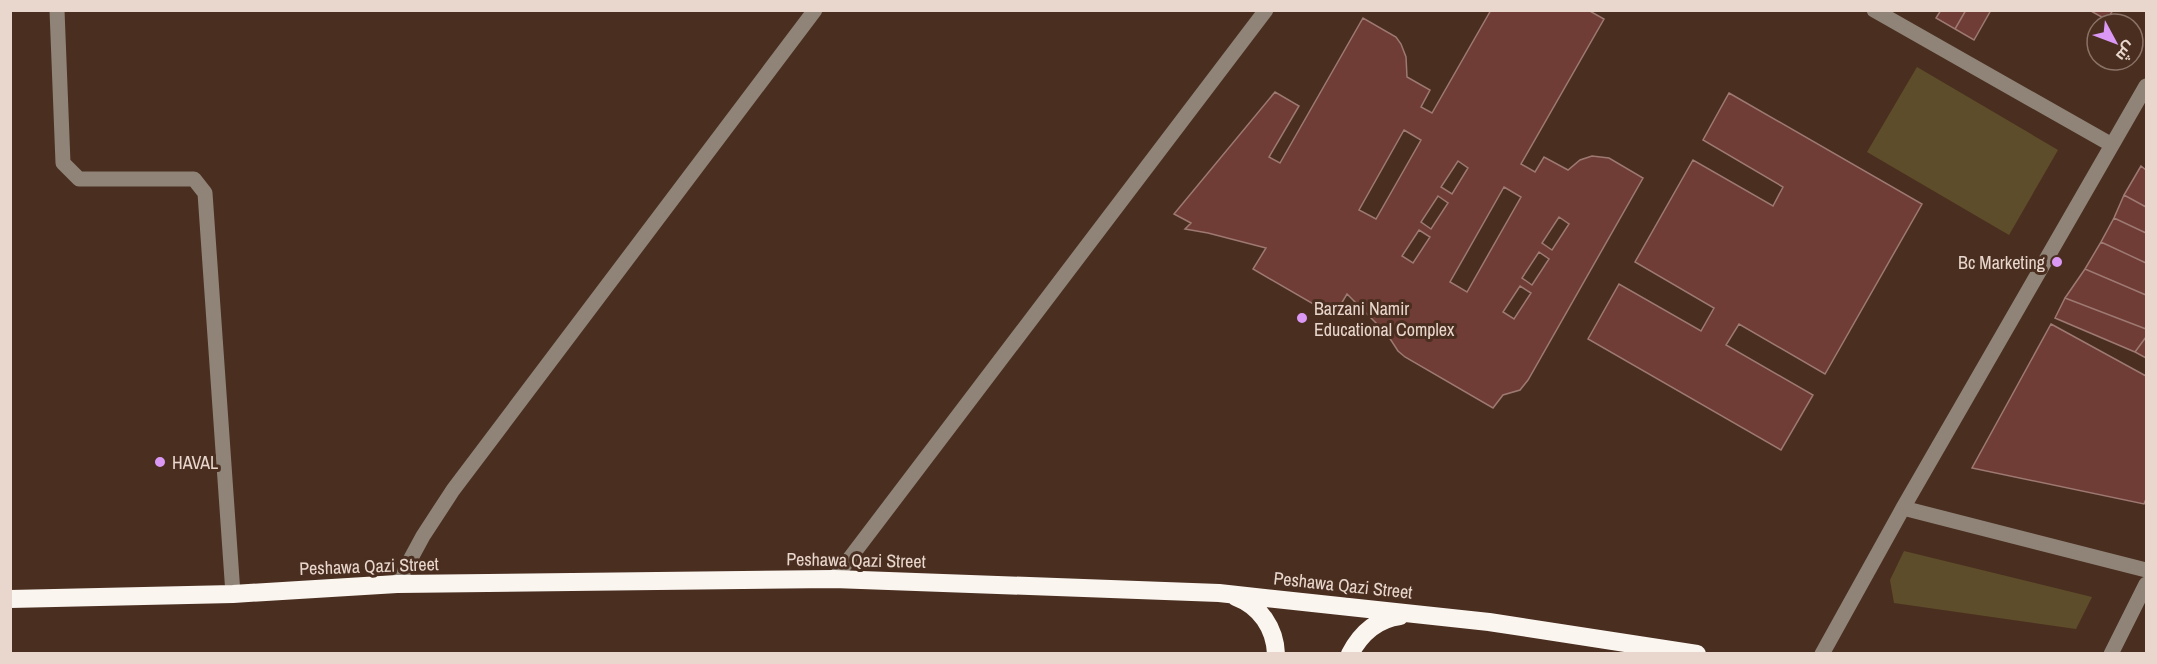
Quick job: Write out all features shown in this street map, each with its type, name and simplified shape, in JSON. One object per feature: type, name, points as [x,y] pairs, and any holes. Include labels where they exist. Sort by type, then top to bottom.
[{"type":"highway","name":"Peshawa Qazi Street","points":[[10,599],[233,594],[397,584],[834,579],[1219,593],[1504,624],[1697,654]]},
{"type":"highway","points":[[1219,593],[1240,599],[1257,611],[1270,627],[1276,654]]},
{"type":"highway","points":[[1350,654],[1362,636],[1378,623],[1397,616],[1423,615]]},
{"type":"street","points":[[57,10],[63,163],[79,179],[194,179],[205,194],[233,594]]},
{"type":"street","points":[[397,584],[423,536],[453,490],[815,10]]},
{"type":"street","points":[[834,579],[1266,10]]},
{"type":"street","points":[[1874,10],[2112,145]]},
{"type":"street","points":[[1822,654],[1903,508],[2146,86]]},
{"type":"street","points":[[1903,508],[2146,570]]},
{"type":"street","points":[[2111,654],[2146,584]]},
{"type":"shaded area","points":[[1917,67],[2058,150],[2009,235],[1867,152]]},
{"type":"shaded area","points":[[1904,551],[2092,597],[2076,629],[1894,603],[1890,580]]},
{"type":"building","points":[[1491,10],[1588,10],[1604,19],[1521,164],[1535,172],[1544,157],[1568,170],[1580,160],[1592,156],[1609,158],[1643,178],[1528,380],[1520,390],[1503,395],[1493,408],[1405,357],[1398,351],[1387,334],[1347,294],[1334,316],[1253,269],[1266,248],[1185,229],[1191,223],[1174,214],[1275,92],[1299,106],[1269,157],[1280,163],[1363,18],[1396,37],[1406,57],[1407,77],[1430,90],[1421,107],[1432,113]],"holes":[[[1404,130],[1421,140],[1376,219],[1359,210]],[[1458,161],[1468,168],[1452,194],[1441,187]],[[1504,187],[1521,197],[1467,292],[1450,282]],[[1438,196],[1448,203],[1431,229],[1421,222]],[[1559,217],[1569,224],[1552,250],[1542,243]],[[1419,230],[1430,237],[1413,263],[1402,256]],[[1539,252],[1549,259],[1532,285],[1522,278]],[[1520,286],[1531,293],[1514,319],[1503,312]]]},
{"type":"building","points":[[1941,10],[1966,10],[1955,29],[1936,18]]},
{"type":"building","points":[[1966,10],[1991,10],[1974,40],[1955,29]]},
{"type":"building","points":[[2089,10],[2113,10],[2112,12]]},
{"type":"building","points":[[1729,93],[1922,204],[1825,374],[1739,324],[1726,345],[1813,395],[1781,450],[1588,339],[1619,284],[1701,331],[1714,308],[1635,262],[1693,160],[1773,206],[1783,187],[1703,140]]},
{"type":"building","points":[[2141,166],[2146,170],[2146,207],[2124,195]]},
{"type":"building","points":[[2124,195],[2146,207],[2146,233],[2114,218]]},
{"type":"building","points":[[2114,218],[2146,233],[2146,263],[2101,242]]},
{"type":"building","points":[[2101,242],[2146,263],[2146,295],[2085,269]]},
{"type":"building","points":[[2085,269],[2146,295],[2146,329],[2065,298]]},
{"type":"building","points":[[2065,298],[2146,329],[2146,337],[2135,352],[2055,318]]},
{"type":"building","points":[[2051,324],[2146,376],[2146,499],[2144,504],[1972,468]]},
{"type":"building","points":[[2146,337],[2146,358],[2135,352]]},
{"type":"place","name":"Bc Marketing","points":[[2057,262]]},
{"type":"place","name":"Barzani Namir Educational Complex","points":[[1302,318]]},
{"type":"place","name":"HAVAL","points":[[160,462]]}]
